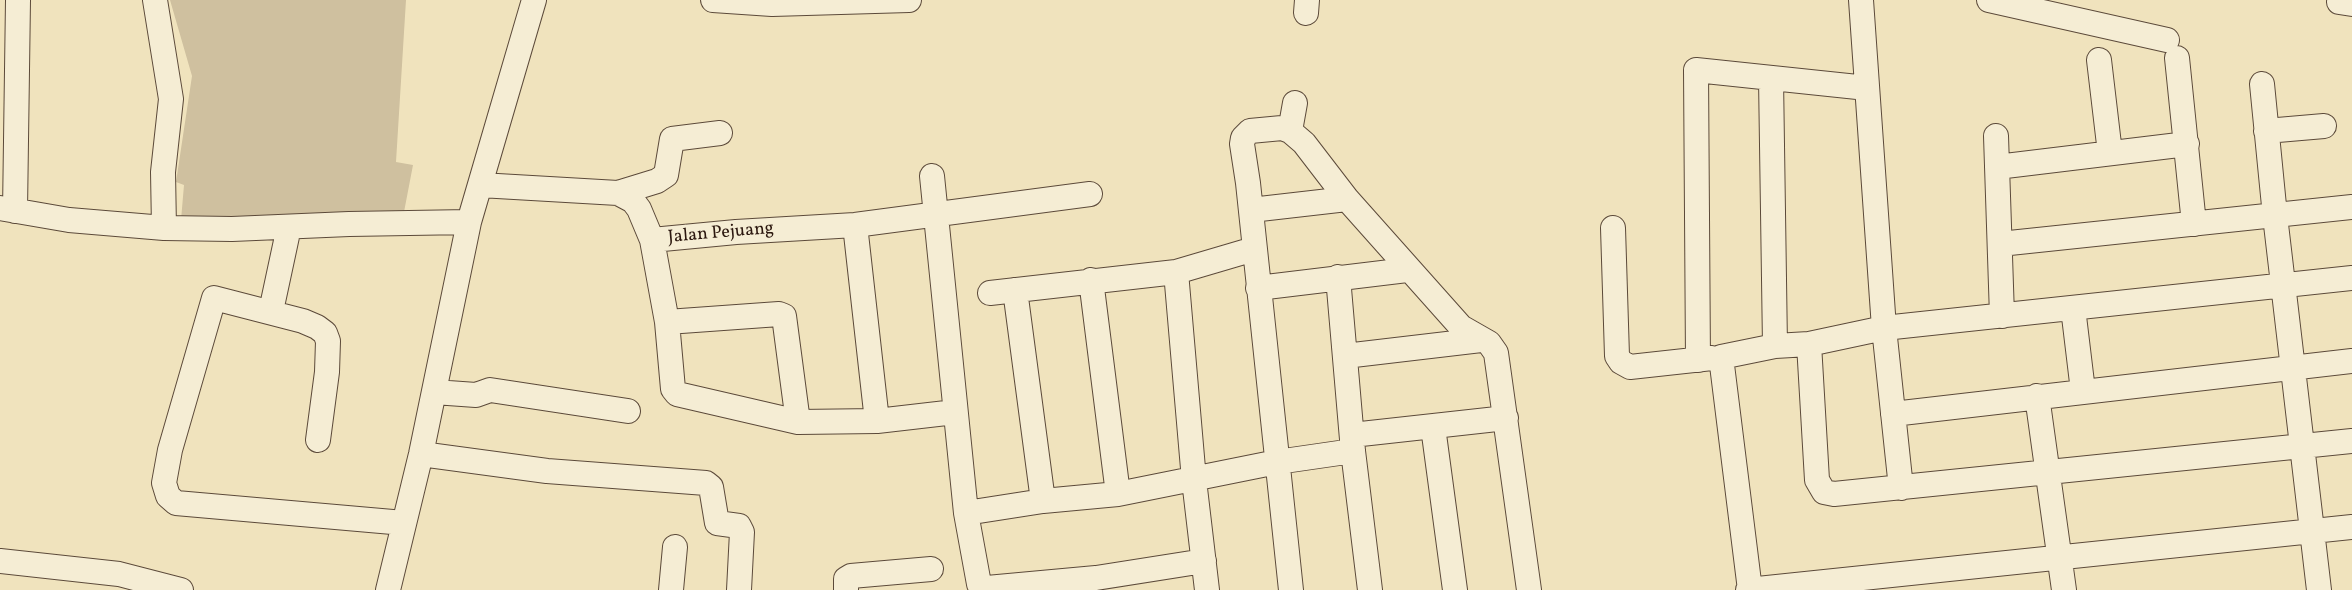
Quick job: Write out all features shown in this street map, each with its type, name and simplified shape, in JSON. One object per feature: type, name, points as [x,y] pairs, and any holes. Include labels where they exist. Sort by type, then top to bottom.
[{"type":"street","points":[[18,0],[7,210],[134,227],[164,228],[232,229],[469,222]]},
{"type":"street","points":[[155,0],[171,99],[163,172],[164,228]]},
{"type":"street","points":[[388,590],[421,454],[469,222],[534,0]]},
{"type":"street","points":[[713,0],[772,2],[909,0]]},
{"type":"street","points":[[1861,0],[1884,328],[1901,488]]},
{"type":"street","points":[[1989,0],[2172,49],[2187,144],[2194,224]]},
{"type":"street","points":[[2099,60],[2110,153]]},
{"type":"street","points":[[1698,360],[1696,70],[1867,88]]},
{"type":"street","points":[[1771,78],[1775,346]]},
{"type":"street","points":[[2262,84],[2275,216],[2319,590]]},
{"type":"street","points":[[1290,131],[1294,103]]},
{"type":"street","points":[[2266,131],[2324,126]]},
{"type":"street","points":[[1292,590],[1243,138],[1250,131],[1282,128],[1290,131],[1304,143],[1347,199],[1408,270],[1461,327],[1493,348],[1498,361],[1529,590]]},
{"type":"street","points":[[480,185],[618,193],[657,181],[666,175],[670,141],[672,139],[720,133]]},
{"type":"street","points":[[1996,136],[2002,316]]},
{"type":"street","points":[[1997,167],[2187,144]]},
{"type":"street","points":[[932,176],[966,513],[979,584],[987,588],[1096,584],[1204,561]]},
{"type":"street","name":"Jalan Pejuang","points":[[618,193],[633,201],[639,209],[652,240],[736,232],[855,225],[1090,194]]},
{"type":"street","points":[[1251,210],[1347,199]]},
{"type":"street","points":[[2000,244],[2352,207]]},
{"type":"street","points":[[855,225],[876,422]]},
{"type":"street","points":[[271,311],[289,227]]},
{"type":"street","points":[[1613,228],[1617,356],[1621,362],[1630,367],[1721,357],[1775,346],[1809,344],[1884,328],[2352,278]]},
{"type":"street","points":[[652,240],[667,322],[673,389],[676,394],[798,422],[876,422],[955,412]]},
{"type":"street","points":[[990,293],[1091,280],[1176,272],[1254,249]]},
{"type":"street","points":[[1258,288],[1408,270]]},
{"type":"street","points":[[1176,272],[1194,480],[1207,590]]},
{"type":"street","points":[[1338,277],[1353,443],[1370,590]]},
{"type":"street","points":[[1091,280],[1118,494]]},
{"type":"street","points":[[1015,290],[1043,501]]},
{"type":"street","points":[[318,440],[327,372],[327,337],[322,330],[310,323],[271,311],[214,298],[170,450],[164,483],[168,496],[176,502],[404,523]]},
{"type":"street","points":[[2073,308],[2082,391]]},
{"type":"street","points":[[667,322],[779,314],[784,316],[798,422]]},
{"type":"street","points":[[1345,356],[1481,340]]},
{"type":"street","points":[[1809,344],[1820,487],[1824,492],[1834,494],[2048,474],[2352,441]]},
{"type":"street","points":[[1721,357],[1749,590],[2352,527]]},
{"type":"street","points":[[1893,414],[2352,361]]},
{"type":"street","points":[[434,392],[476,395],[490,390],[628,411]]},
{"type":"street","points":[[2037,396],[2064,590]]},
{"type":"street","points":[[966,513],[1043,501],[1118,494],[1194,480],[1353,443],[1433,427],[1506,418]]},
{"type":"street","points":[[1433,427],[1455,590]]},
{"type":"street","points":[[421,454],[547,471],[706,483],[711,487],[717,524],[739,526],[742,532],[739,590]]},
{"type":"street","points":[[671,590],[675,547]]},
{"type":"street","points":[[0,561],[120,574],[181,590]]},
{"type":"street","points":[[846,590],[846,579],[851,576],[931,569]]},
{"type":"shaded area","points":[[170,0],[406,0],[396,162],[413,165],[404,212],[181,220],[184,185],[176,182],[192,76]]}]
